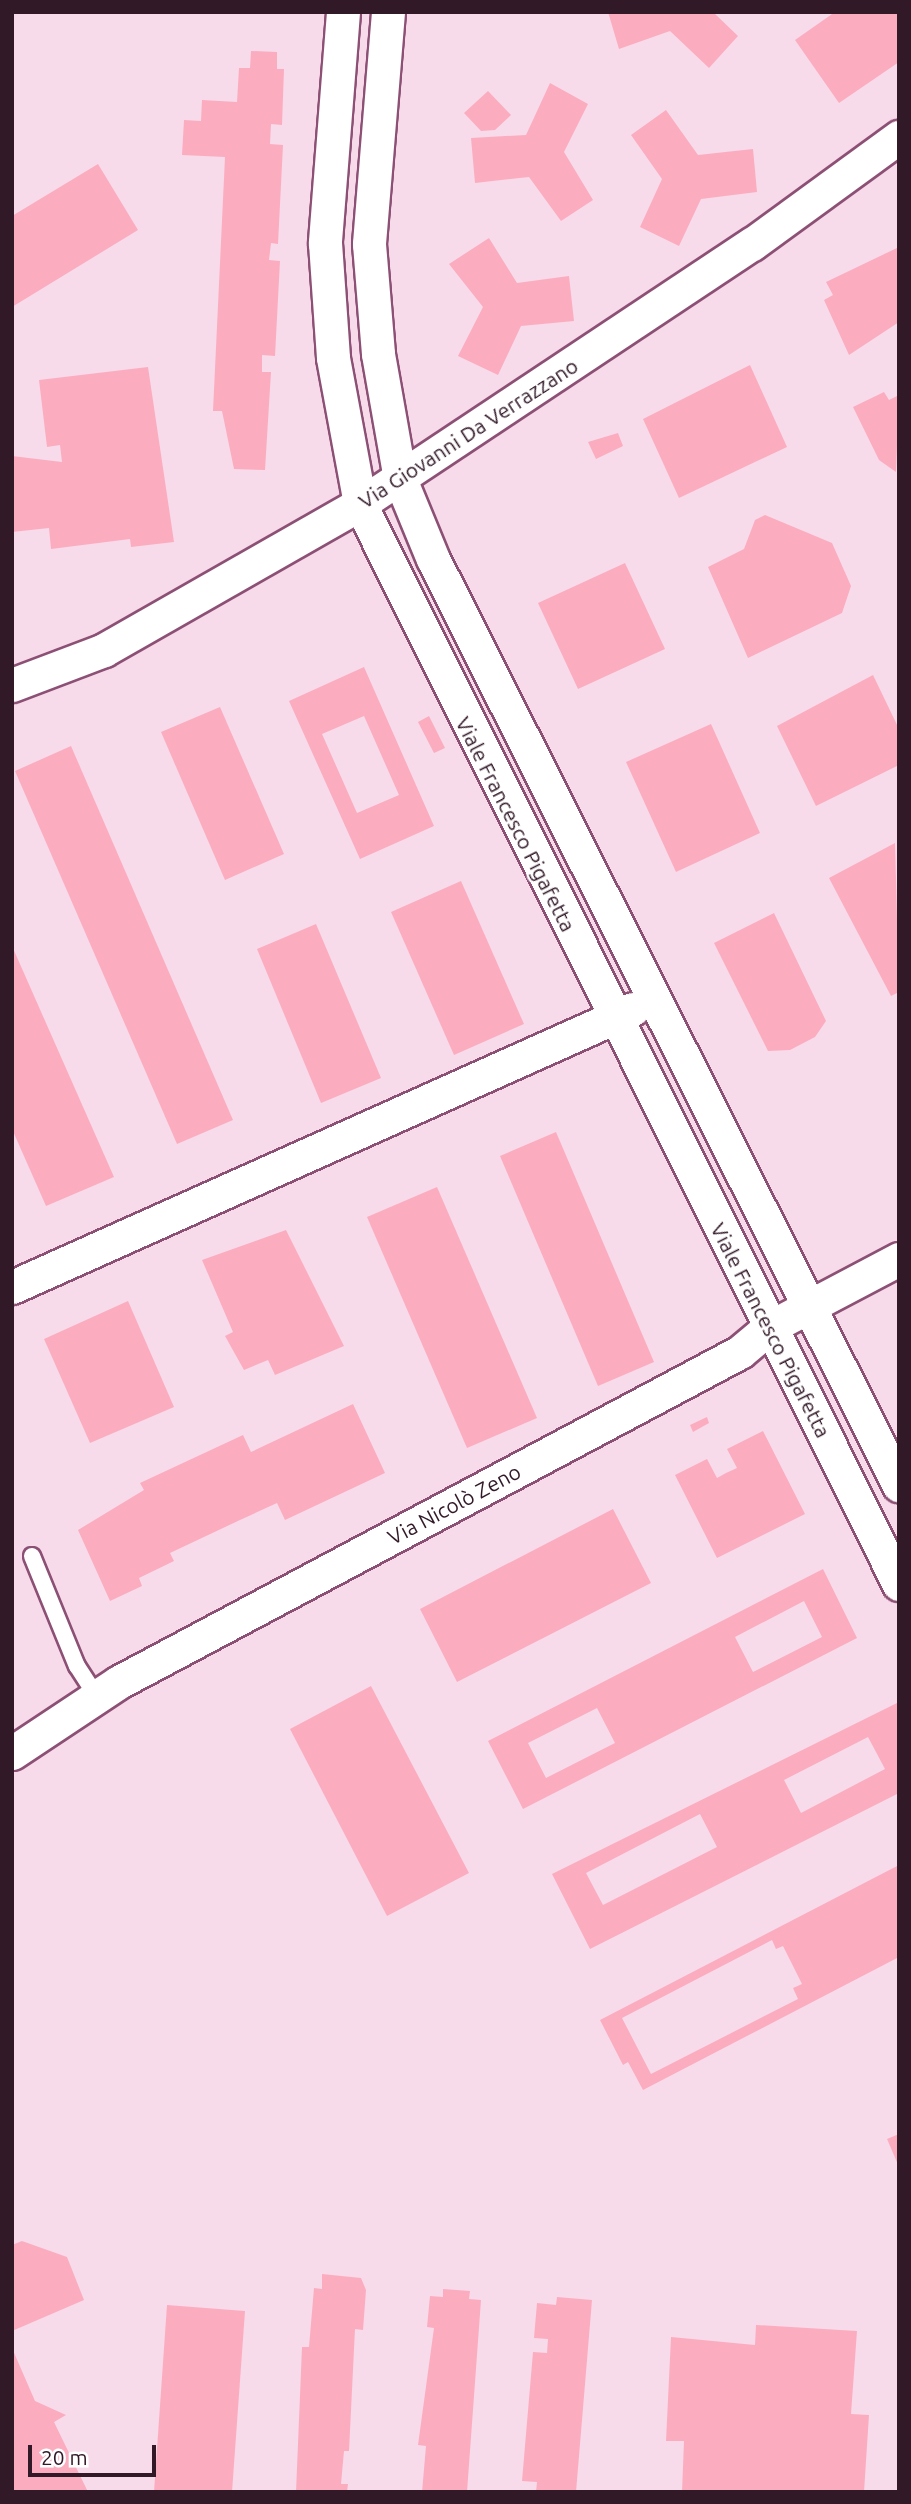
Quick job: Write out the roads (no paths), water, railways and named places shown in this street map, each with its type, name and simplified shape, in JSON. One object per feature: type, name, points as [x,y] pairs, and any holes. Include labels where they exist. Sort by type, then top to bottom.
[{"type":"street","name":"Viale Francesco Pigafetta","points":[[343,12],[325,243],[333,358],[360,504],[614,1018],[899,1584]]},
{"type":"street","name":"Viale Francesco Pigafetta","points":[[388,12],[369,244],[378,354],[400,479],[433,559],[899,1485]]},
{"type":"street","name":"Via Giovanni Da Verrazzano","points":[[12,685],[104,650],[360,504],[752,244],[899,137]]},
{"type":"street","points":[[12,1287],[654,998]]},
{"type":"street","name":"Via Nicolò Zeno","points":[[12,1754],[97,1697],[740,1352],[770,1327],[899,1259]]},
{"type":"lane","points":[[32,1556],[77,1666],[97,1697]]}]
